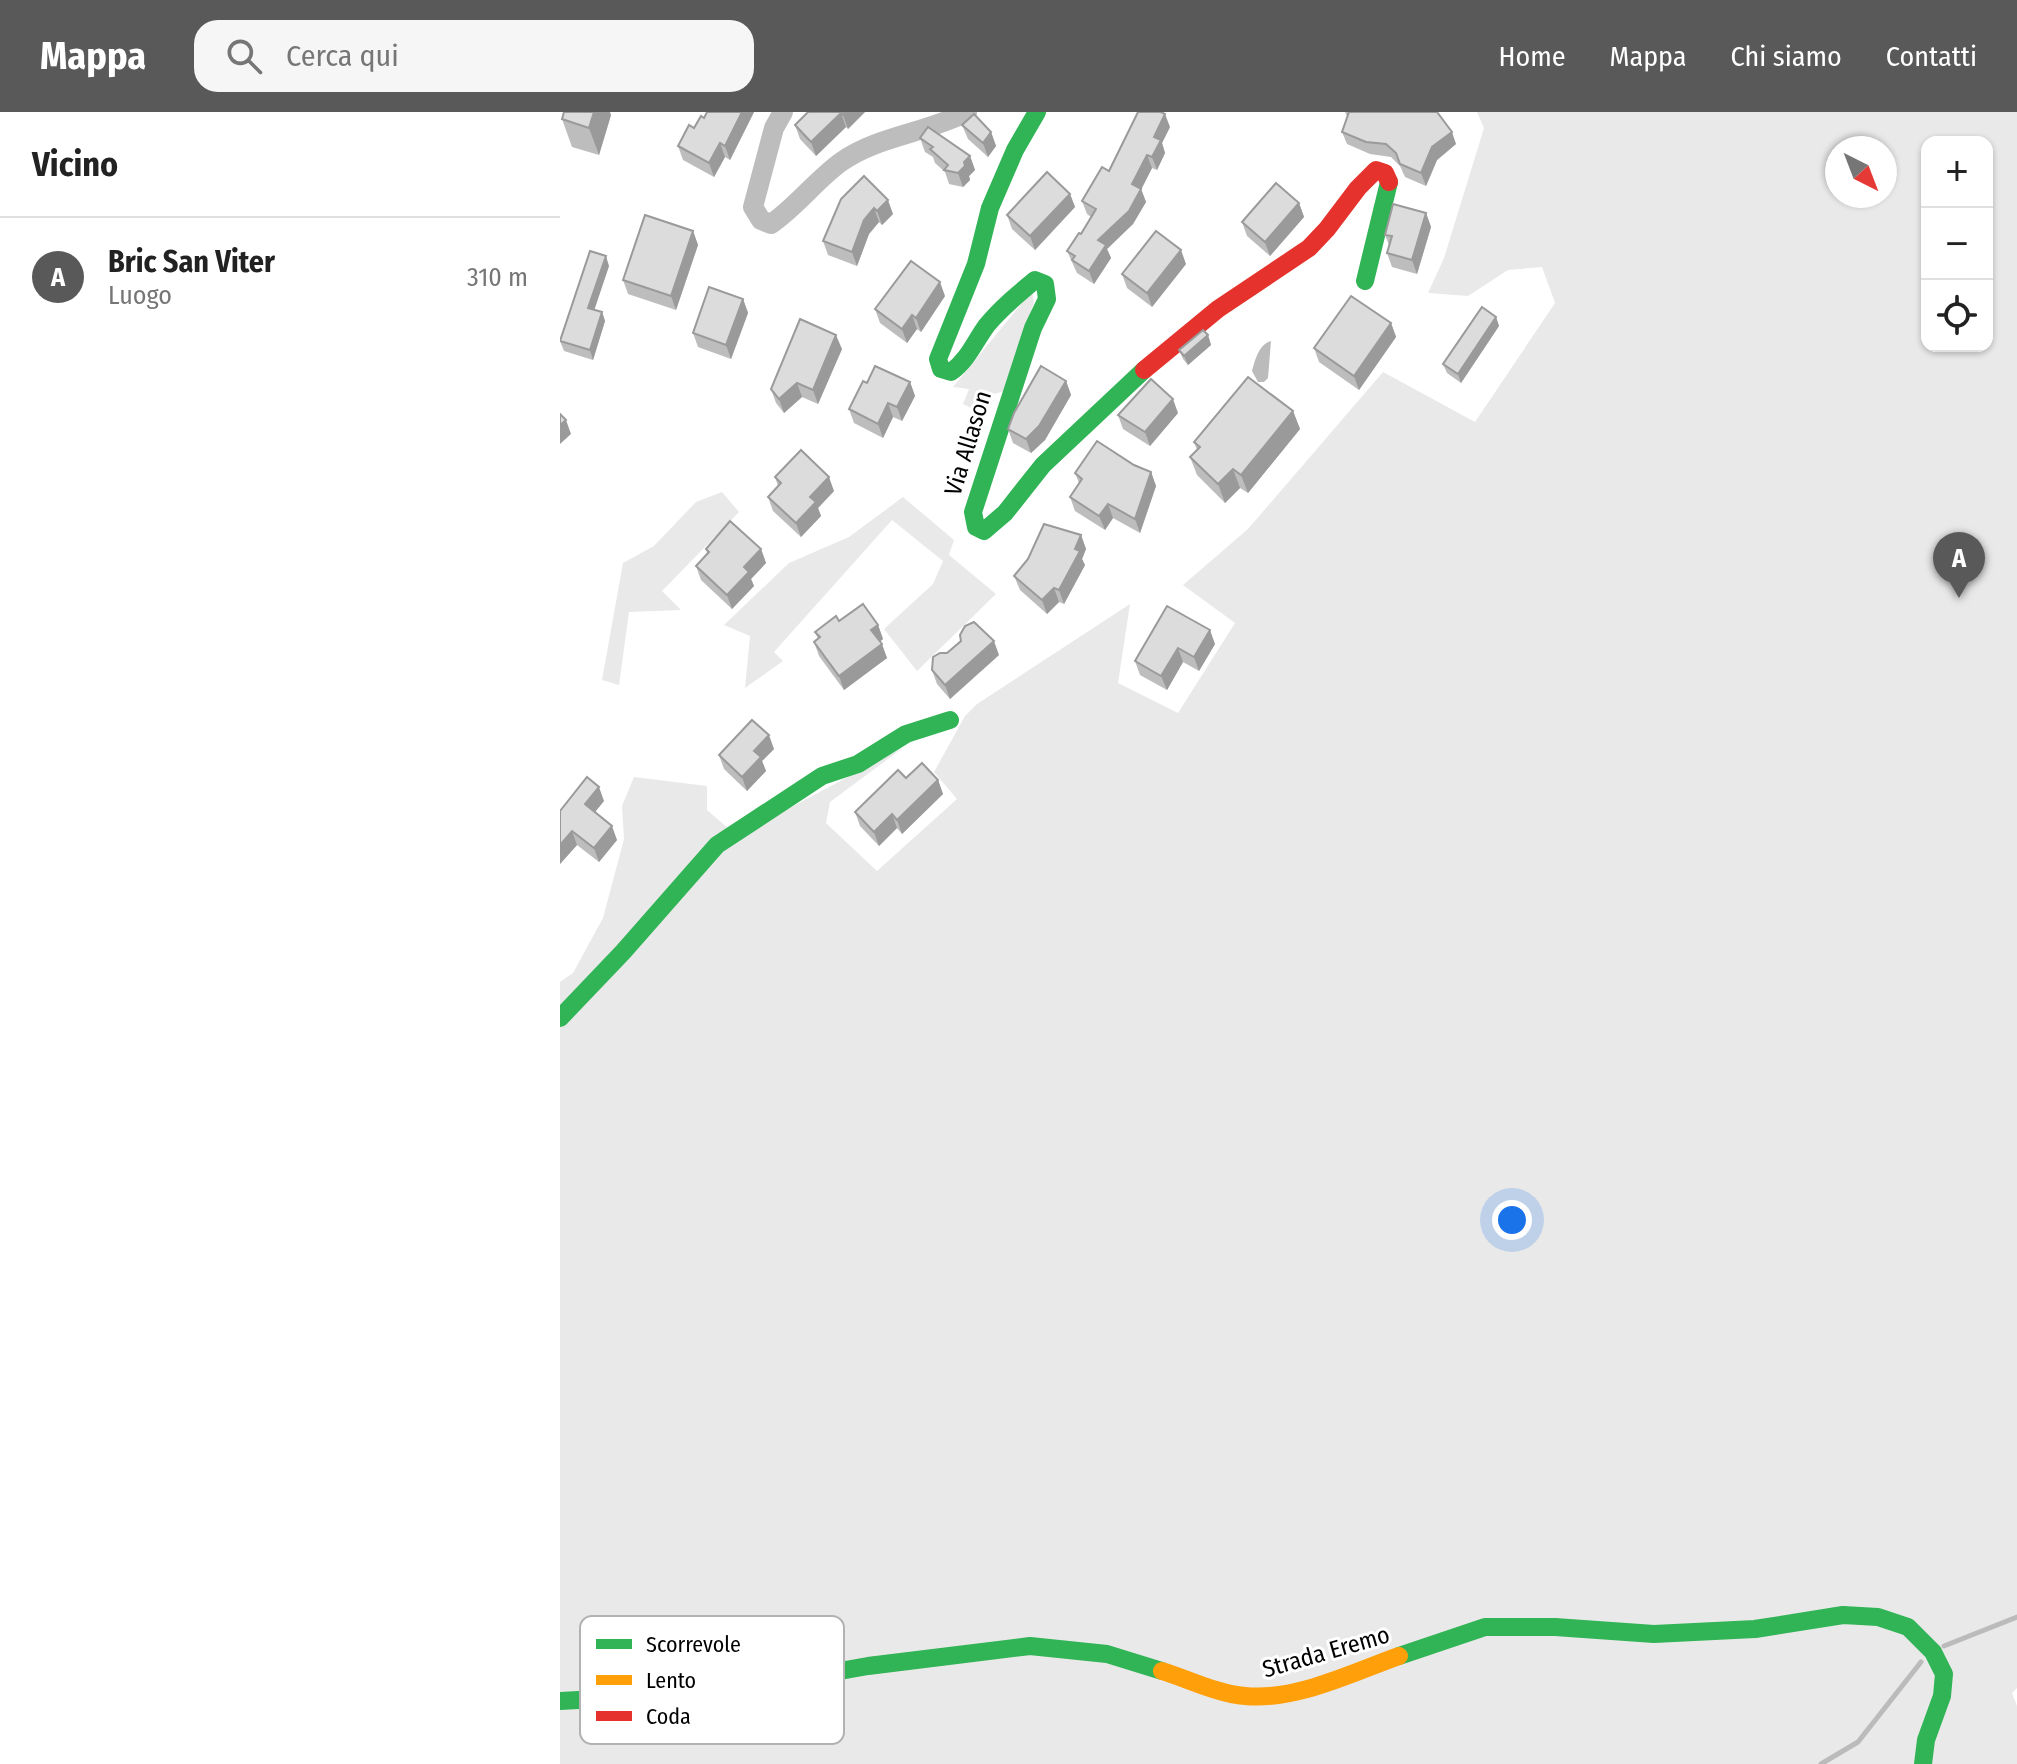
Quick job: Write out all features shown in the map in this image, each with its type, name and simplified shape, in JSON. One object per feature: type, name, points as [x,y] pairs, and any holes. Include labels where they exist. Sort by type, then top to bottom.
[{"type":"street","points":[[783,112],[774,128],[753,207],[761,220],[771,224],[841,162],[874,145],[924,130],[967,112]]},
{"type":"street","name":"Via Allason","points":[[1037,112],[1015,150],[990,208],[976,264],[938,359],[941,369],[951,372],[964,363],[988,325],[1018,294],[1035,280],[1045,284],[1047,299],[1028,343],[973,512],[976,527],[984,531],[997,523],[1018,500],[1035,474],[1063,447],[1219,309],[1283,269],[1311,247],[1335,223],[1366,178],[1376,170],[1385,173],[1389,182],[1365,281]]},
{"type":"street","points":[[560,1018],[717,845],[822,776],[858,764],[906,734],[950,720]]},
{"type":"street","name":"Strada Eremo","points":[[844,1670],[1030,1646],[1107,1654],[1241,1696],[1269,1697],[1297,1691],[1485,1627],[1555,1627],[1654,1634],[1755,1629],[1843,1615],[1878,1617],[1908,1627],[1933,1652],[1944,1674],[1942,1696],[1926,1740],[1923,1764]]},
{"type":"street","name":"Strada Eremo","points":[[560,1701],[580,1700]]},
{"type":"shaded area","points":[[1477,112],[2017,112],[2017,1688],[2012,1693],[2017,1706],[2017,1764],[560,1764],[560,982],[573,973],[603,918],[624,839],[622,806],[634,777],[707,786],[707,810],[737,836],[904,747],[830,802],[826,823],[877,871],[957,799],[934,772],[965,716],[977,704],[1130,604],[1118,683],[1178,713],[1235,623],[1183,585],[1248,529],[1383,372],[1475,422],[1555,303],[1542,267],[1508,270],[1468,296],[1428,293],[1444,258],[1484,128]]},
{"type":"shaded area","points":[[1032,291],[1034,302],[1005,391],[994,394],[976,410],[963,404],[969,389],[953,387]]},
{"type":"shaded area","points":[[1271,341],[1268,378],[1258,382],[1252,371],[1261,349]]},
{"type":"shaded area","points":[[722,492],[739,512],[662,591],[681,610],[629,612],[619,685],[602,680],[623,563],[654,546],[696,502]]},
{"type":"shaded area","points":[[903,497],[954,540],[949,555],[996,594],[917,671],[884,629],[933,584],[943,561],[892,520],[774,652],[783,661],[745,688],[750,636],[724,625],[789,563],[849,537]]},
{"type":"building","points":[[564,112],[594,112],[589,128],[562,119]]},
{"type":"building","points":[[707,112],[742,112],[725,146],[720,143],[709,163],[678,146],[689,125],[694,128]]},
{"type":"building","points":[[808,112],[846,112],[841,113],[811,142],[795,125]]},
{"type":"building","points":[[1138,112],[1165,114],[1154,137],[1161,140],[1152,157],[1147,155],[1132,184],[1141,189],[1129,211],[1098,240],[1106,245],[1089,271],[1072,260],[1075,256],[1067,251],[1096,209],[1082,201],[1102,167],[1109,171]]},
{"type":"building","points":[[1349,112],[1437,112],[1452,132],[1432,147],[1421,173],[1400,164],[1396,153],[1386,144],[1366,142],[1342,132]]},
{"type":"building","points":[[974,114],[991,132],[983,143],[962,125]]},
{"type":"building","points":[[928,127],[970,156],[958,173],[944,170],[948,165],[930,149],[933,147],[920,138]]},
{"type":"building","points":[[1047,172],[1070,194],[1030,236],[1007,215]]},
{"type":"building","points":[[864,176],[888,200],[877,211],[874,208],[864,220],[852,252],[823,241],[841,199]]},
{"type":"building","points":[[1276,183],[1299,203],[1265,242],[1242,222]]},
{"type":"building","points":[[1393,204],[1426,213],[1412,260],[1387,253],[1392,236],[1385,235]]},
{"type":"building","points":[[645,215],[693,231],[671,296],[623,280]]},
{"type":"building","points":[[1156,231],[1181,250],[1147,293],[1122,274]]},
{"type":"building","points":[[590,251],[606,256],[588,308],[602,312],[590,350],[560,341]]},
{"type":"building","points":[[911,261],[940,282],[916,318],[912,315],[902,329],[875,309]]},
{"type":"building","points":[[709,287],[743,299],[726,345],[693,333]]},
{"type":"building","points":[[1351,296],[1391,323],[1354,376],[1314,348]]},
{"type":"building","points":[[1482,307],[1496,317],[1458,374],[1443,364]]},
{"type":"building","points":[[800,319],[836,335],[813,390],[797,383],[779,399],[771,389]]},
{"type":"building","points":[[1203,330],[1208,335],[1184,356],[1179,350]]},
{"type":"building","points":[[875,366],[910,382],[897,407],[888,403],[878,424],[849,409],[863,381],[867,383]]},
{"type":"building","points":[[1041,366],[1066,381],[1039,426],[1026,439],[1008,429]]},
{"type":"building","points":[[1248,377],[1293,411],[1241,475],[1233,469],[1218,484],[1190,457],[1200,447],[1194,442]]},
{"type":"building","points":[[1151,379],[1173,399],[1145,432],[1118,415]]},
{"type":"building","points":[[1097,441],[1151,472],[1135,519],[1108,504],[1099,516],[1070,497],[1082,479],[1075,473]]},
{"type":"building","points":[[801,450],[829,477],[810,497],[816,502],[796,523],[768,497],[781,483],[775,477]]},
{"type":"building","points":[[730,521],[761,549],[744,567],[749,572],[727,595],[696,566]]},
{"type":"building","points":[[1044,524],[1081,535],[1075,549],[1080,551],[1059,590],[1054,588],[1042,600],[1014,576],[1028,559]]},
{"type":"building","points":[[863,604],[878,625],[871,630],[882,644],[839,676],[814,642],[820,637],[815,632],[836,616],[839,621]]},
{"type":"building","points":[[1167,606],[1210,630],[1194,657],[1178,648],[1161,676],[1135,661]]},
{"type":"building","points":[[974,622],[994,641],[945,685],[932,670],[933,657],[947,653],[961,641],[960,635],[965,626]]},
{"type":"building","points":[[752,720],[769,735],[754,751],[761,757],[742,777],[719,755]]},
{"type":"building","points":[[922,763],[938,780],[897,820],[892,814],[874,832],[855,812],[898,770],[906,778]]},
{"type":"building","points":[[587,777],[599,787],[585,804],[612,826],[594,848],[572,831],[560,845],[560,811]]},
{"type":"waterway","points":[[1944,1646],[2017,1617]]},
{"type":"waterway","points":[[1821,1764],[1858,1742],[1921,1662]]},
{"type":"traffic: fast","points":[[1037,112],[1015,150],[990,208],[976,264],[938,359],[941,369],[951,372],[1004,307],[1035,280],[1045,284],[1047,299],[1033,328],[973,512],[976,527],[984,531],[1005,513],[1043,465],[1144,370]]},
{"type":"traffic: fast","points":[[1365,281],[1389,182]]},
{"type":"traffic: fast","points":[[560,1018],[717,845],[822,776],[858,764],[906,734],[950,720]]},
{"type":"traffic: fast","points":[[1399,1656],[1485,1627],[1555,1627],[1654,1634],[1755,1629],[1843,1615],[1878,1617],[1908,1627],[1933,1652],[1944,1674],[1942,1696],[1926,1740],[1923,1764]]},
{"type":"traffic: fast","points":[[844,1670],[1030,1646],[1107,1654],[1162,1671]]},
{"type":"traffic: fast","points":[[560,1701],[580,1700]]},
{"type":"traffic: slow","points":[[1162,1671],[1224,1692],[1264,1696],[1303,1690],[1399,1656]]},
{"type":"traffic: jam","points":[[1144,370],[1218,309],[1309,248],[1376,170],[1385,173],[1389,182]]},
{"type":"place","name":"Bric San Viter","points":[[1959,598]]}]
